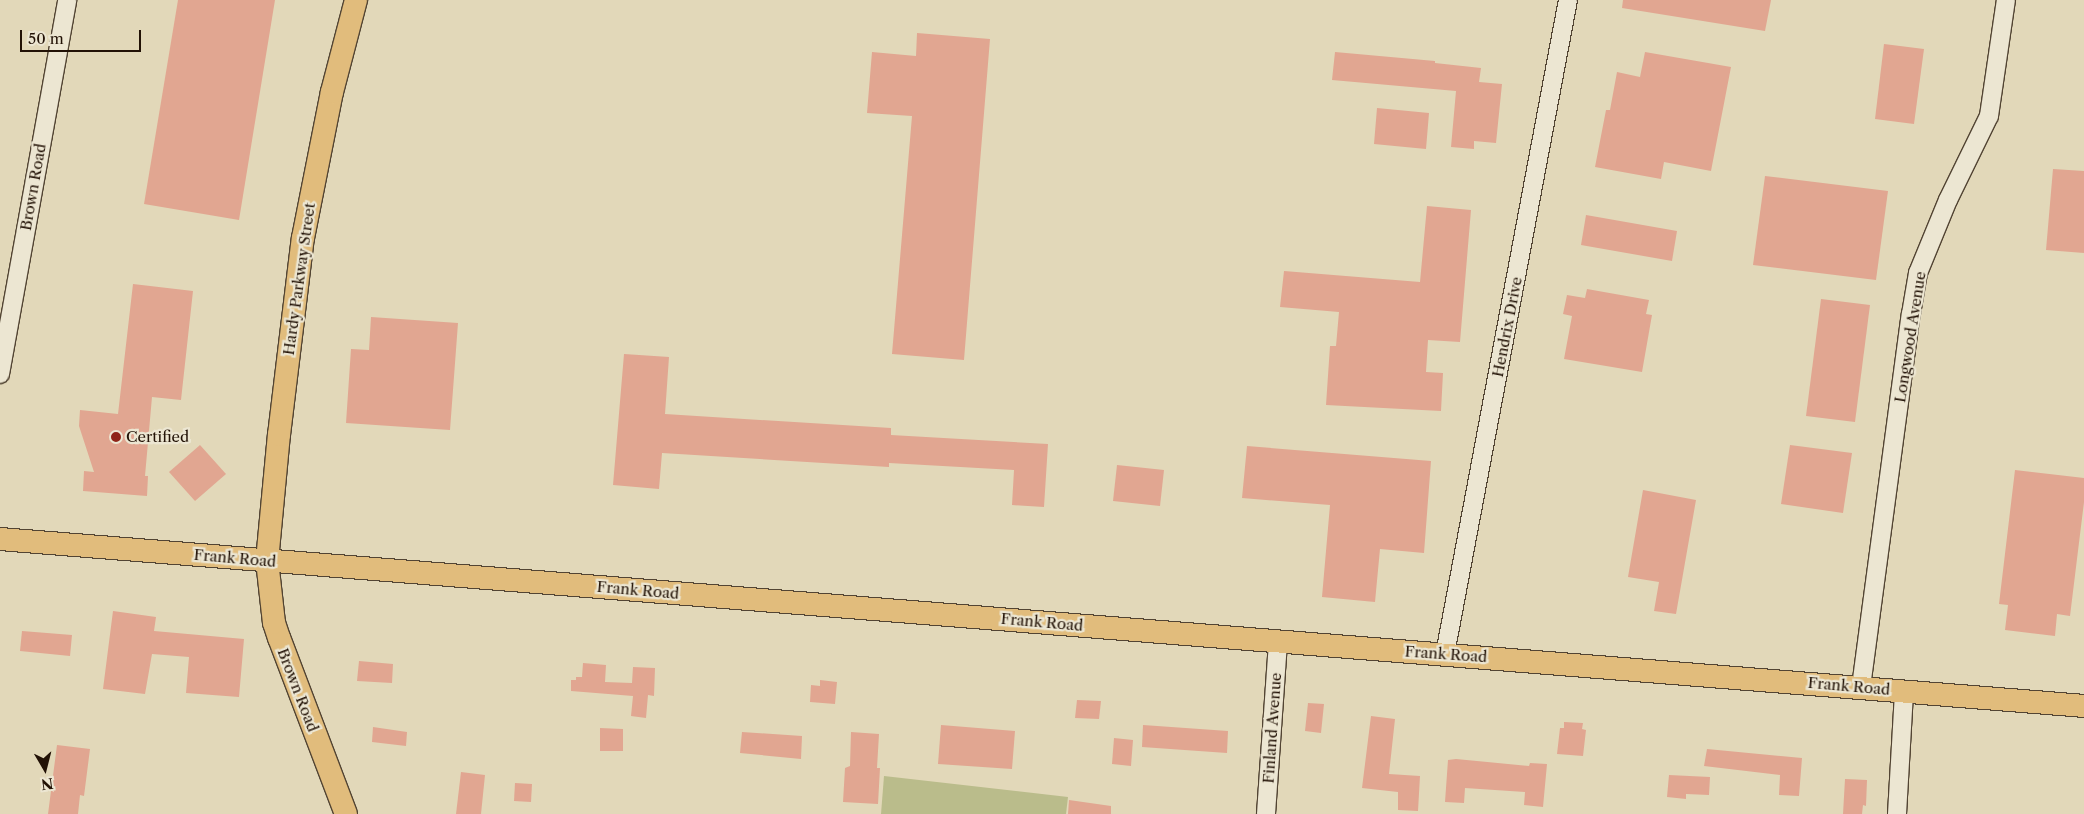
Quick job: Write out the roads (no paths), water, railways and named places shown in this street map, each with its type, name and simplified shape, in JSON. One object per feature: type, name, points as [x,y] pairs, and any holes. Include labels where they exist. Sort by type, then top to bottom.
[{"type":"main road","name":"Hardy Parkway Street","points":[[267,561],[279,435],[303,238],[332,92],[356,0]]},
{"type":"main road","name":"Frank Road","points":[[0,539],[2084,706]]},
{"type":"main road","name":"Brown Road","points":[[267,561],[274,623],[278,638],[346,814]]},
{"type":"street","name":"Brown Road","points":[[0,374],[67,0]]},
{"type":"street","name":"Hendrix Drive","points":[[1445,654],[1568,0]]},
{"type":"street","name":"Longwood Avenue","points":[[1861,687],[1918,273],[1948,200],[1989,116],[2006,0]]},
{"type":"street","name":"Finland Avenue","points":[[1266,814],[1278,642]]},
{"type":"street","points":[[1897,814],[1904,691]]},
{"type":"place","name":"Certified","points":[[116,437]]}]
